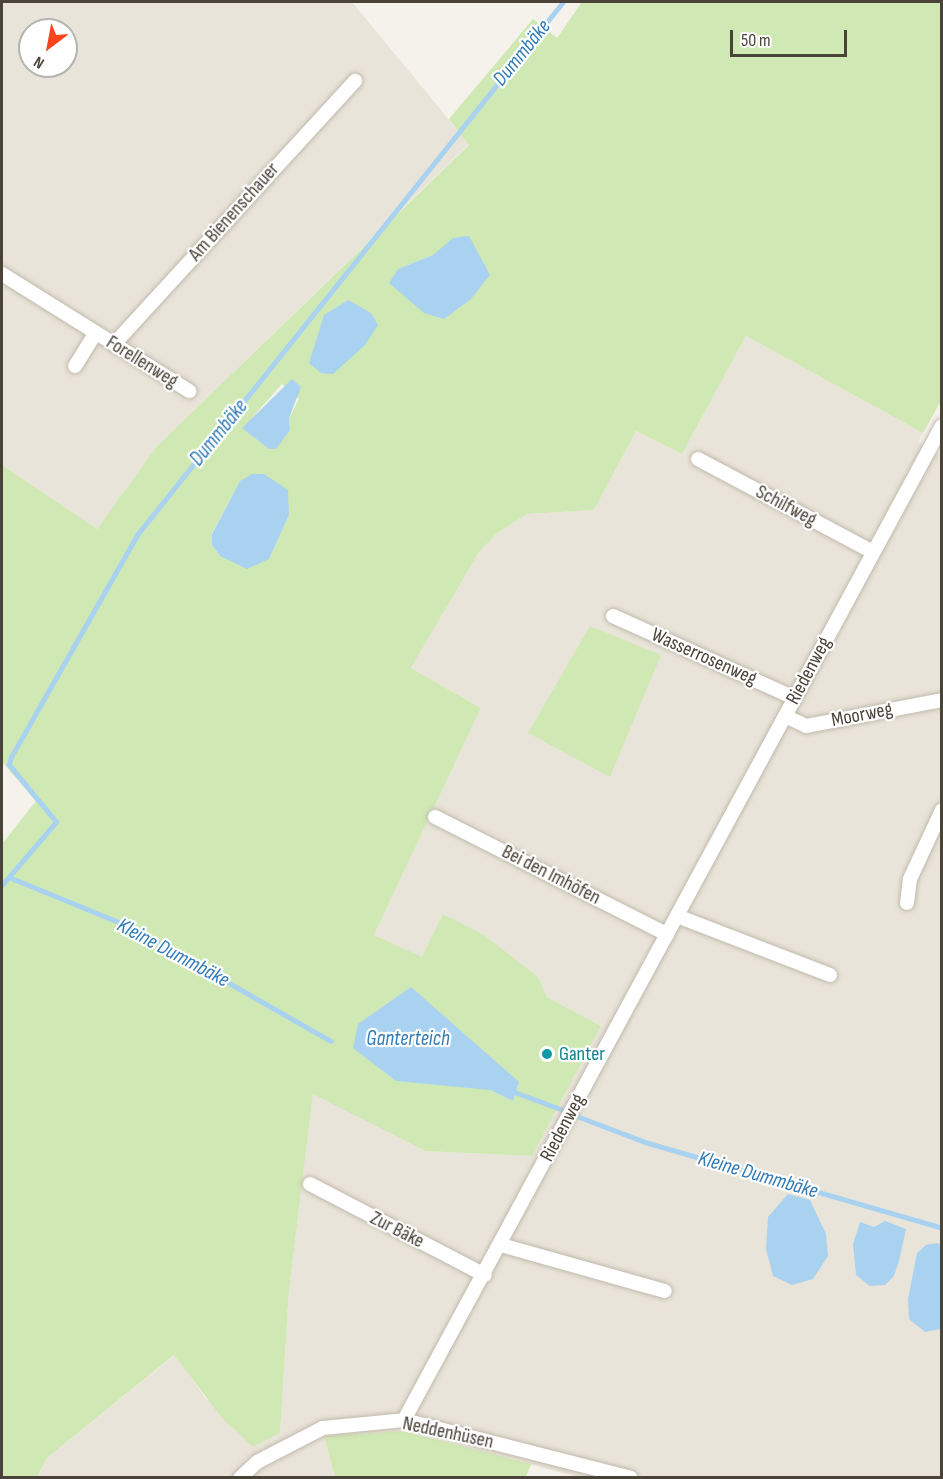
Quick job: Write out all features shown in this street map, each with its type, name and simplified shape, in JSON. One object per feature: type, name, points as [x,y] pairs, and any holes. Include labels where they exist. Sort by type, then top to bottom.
[{"type":"street","name":"Am Bienenschauer","points":[[114,344],[355,81]]},
{"type":"street","name":"Forellenweg","points":[[2,274],[189,391]]},
{"type":"street","name":"Forellenweg","points":[[75,366],[96,333]]},
{"type":"street","name":"Riedenweg","points":[[404,1420],[485,1275],[667,933],[942,426]]},
{"type":"street","name":"Schilfweg","points":[[698,459],[873,552]]},
{"type":"street","name":"Wasserrosenweg","points":[[613,616],[795,698]]},
{"type":"street","name":"Moorweg","points":[[785,716],[806,726],[942,699]]},
{"type":"street","points":[[907,903],[910,879],[942,810]]},
{"type":"street","name":"Bei den Imhöfen","points":[[435,817],[667,933]]},
{"type":"street","points":[[677,916],[830,975]]},
{"type":"street","name":"Zur Bäke","points":[[310,1184],[485,1275]]},
{"type":"street","points":[[501,1245],[665,1291]]},
{"type":"street","name":"Neddenhüsen","points":[[240,1478],[257,1462],[323,1428],[404,1420],[631,1478]]},
{"type":"shaded area","points":[[2,2],[352,2],[469,144],[157,446],[97,529],[2,465]]},
{"type":"shaded area","points":[[746,336],[923,433],[918,442],[942,455],[941,1477],[578,1477],[403,1431],[324,1436],[335,1477],[37,1478],[47,1458],[175,1355],[206,1399],[280,1433],[289,1290],[313,1093],[425,1151],[532,1156],[601,1026],[547,997],[538,977],[444,914],[422,958],[374,935],[481,708],[411,668],[479,552],[496,534],[527,514],[594,510],[636,431],[682,454]]},
{"type":"green space","points":[[582,2],[941,2],[942,399],[923,433],[746,336],[682,454],[636,431],[594,510],[527,514],[496,534],[479,552],[411,668],[481,708],[374,935],[422,957],[443,914],[484,935],[538,977],[547,997],[601,1026],[532,1156],[425,1151],[313,1094],[289,1290],[280,1433],[253,1447],[222,1418],[174,1355],[47,1458],[37,1477],[2,1477],[2,844],[36,801],[2,762],[2,465],[97,529],[157,446],[469,145],[449,119],[533,19],[557,38]],"holes":[[[433,255],[470,300],[458,309],[398,269]],[[348,300],[309,363],[325,315]],[[282,384],[299,399],[289,418],[290,430],[243,428]],[[240,481],[289,515],[269,559],[220,556],[212,545],[212,533]],[[519,1082],[513,1101],[490,1090]]]},
{"type":"green space","points":[[590,626],[661,655],[610,777],[528,733]]},
{"type":"green space","points":[[403,1431],[531,1464],[526,1477],[335,1477],[324,1436]]},
{"type":"water","points":[[469,236],[490,275],[470,300],[444,319],[424,313],[389,283],[398,269],[433,255],[453,238]]},
{"type":"water","points":[[348,300],[371,313],[378,325],[365,345],[333,374],[321,373],[309,363],[324,315]]},
{"type":"water","points":[[292,379],[301,387],[289,418],[290,430],[276,449],[269,449],[242,428]]},
{"type":"water","points":[[252,474],[264,474],[288,490],[289,515],[269,559],[247,569],[220,556],[212,545],[212,534],[240,481]]},
{"type":"water","name":"Ganterteich","points":[[411,987],[519,1082],[513,1101],[490,1090],[396,1081],[353,1048],[358,1024]]},
{"type":"water","points":[[788,1194],[810,1200],[826,1234],[828,1256],[813,1279],[792,1285],[773,1276],[766,1249],[768,1217]]},
{"type":"water","points":[[885,1221],[906,1229],[899,1261],[894,1276],[885,1285],[870,1286],[856,1275],[853,1244],[860,1222],[874,1227]]},
{"type":"water","points":[[937,1243],[941,1245],[941,1329],[925,1332],[909,1319],[908,1299],[917,1253],[926,1245]]},
{"type":"waterway","name":"Dummbäke","points":[[2,885],[56,822],[9,765],[11,757],[137,535],[563,2]]},
{"type":"waterway","name":"Kleine Dummbäke","points":[[9,877],[131,927],[331,1041]]},
{"type":"waterway","name":"Kleine Dummbäke","points":[[512,1091],[566,1111]]},
{"type":"waterway","name":"Kleine Dummbäke","points":[[577,1116],[645,1142],[942,1228]]},
{"type":"place","name":"Ganter","points":[[547,1054]]}]
